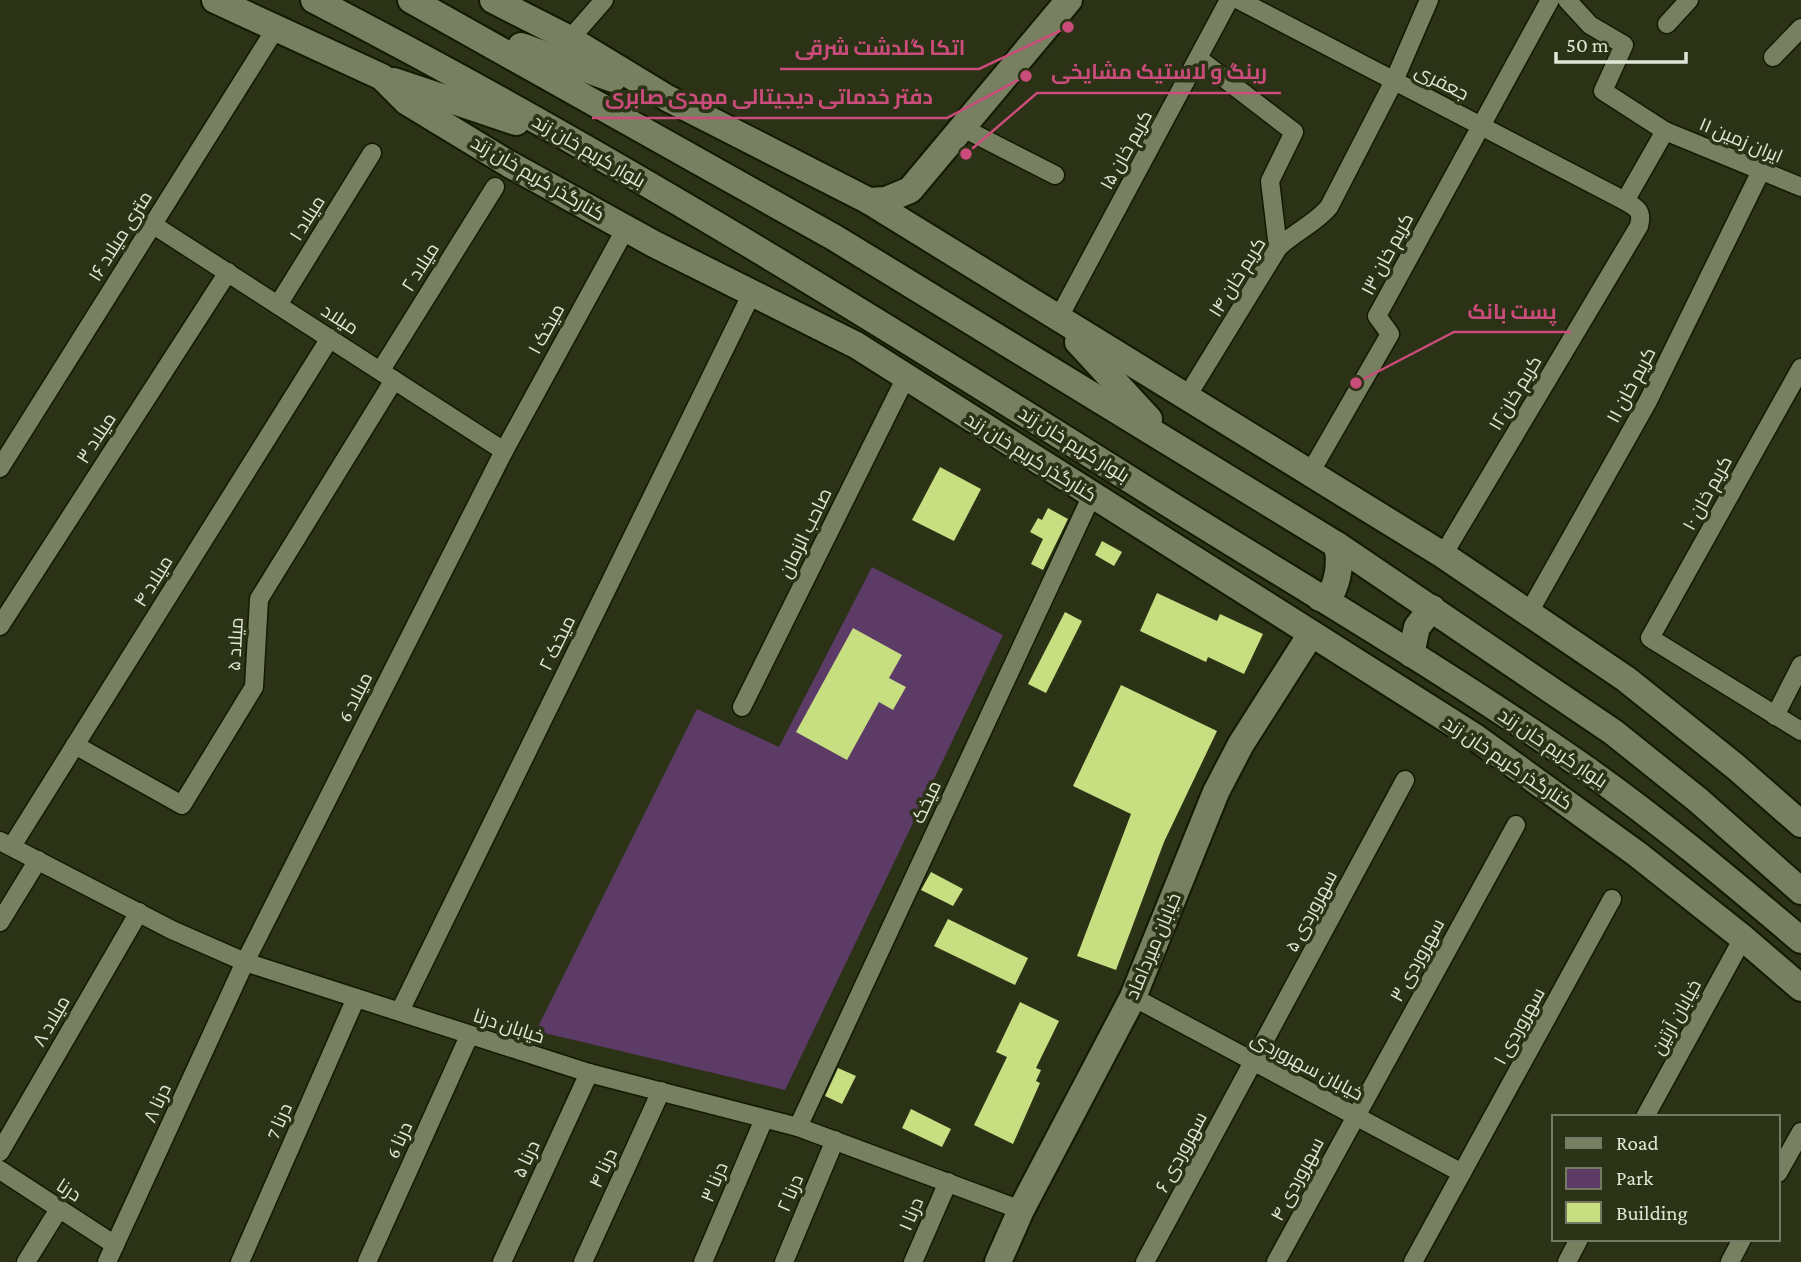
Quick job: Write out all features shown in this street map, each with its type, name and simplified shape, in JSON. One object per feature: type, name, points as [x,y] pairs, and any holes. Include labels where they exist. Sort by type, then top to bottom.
[{"type":"main road","name":"کنارگذر کریم خان زند","points":[[215,0],[382,77],[407,102],[509,164],[626,228],[827,331],[905,377],[1521,770],[1743,937],[1801,988]]},
{"type":"main road","name":"بلوار کریم خان زند","points":[[314,0],[382,34],[579,143],[864,314],[1411,654],[1540,739],[1660,824],[1801,940]]},
{"type":"main road","points":[[382,34],[404,0]]},
{"type":"main road","points":[[411,0],[835,238],[1337,545],[1613,732],[1698,800],[1801,891]]},
{"type":"main road","points":[[493,0],[569,39],[667,98],[869,201],[918,229],[1058,319],[1443,555],[1626,679],[1736,767],[1801,824]]},
{"type":"main road","points":[[869,201],[886,200],[910,190],[1069,0]]},
{"type":"main road","points":[[424,57],[450,20]]},
{"type":"main road","points":[[450,20],[667,98]]},
{"type":"main road","points":[[382,77],[579,143]]},
{"type":"main road","points":[[910,190],[918,229]]},
{"type":"main road","points":[[732,236],[827,331]]},
{"type":"main road","points":[[1058,319],[1170,441]]},
{"type":"main road","points":[[1320,598],[1331,594],[1336,584],[1341,560],[1337,545]]},
{"type":"main road","points":[[1411,654],[1417,627],[1432,608]]},
{"type":"main road","name":"خیابان میرداماد","points":[[999,1262],[1021,1210],[1133,997],[1216,792],[1241,744],[1311,634]]},
{"type":"main road","points":[[1521,770],[1540,739]]},
{"type":"street","points":[[569,39],[604,0]]},
{"type":"street","name":"کریم خان ۱۵","points":[[1058,319],[1229,0]]},
{"type":"street","name":"جعفری","points":[[1239,0],[1260,5],[1394,81],[1625,201],[1639,210],[1642,216]]},
{"type":"street","name":"کریم خان ۱۴","points":[[1186,398],[1278,248],[1293,233],[1319,219],[1329,207],[1394,81],[1429,0]]},
{"type":"street","points":[[1481,126],[1550,0]]},
{"type":"street","name":"ایران زمین ۱۱","points":[[1567,0],[1590,25],[1624,45],[1603,91],[1665,131],[1801,187]]},
{"type":"street","points":[[1667,24],[1689,0]]},
{"type":"street","name":"۱۶ متری میلاد","points":[[0,468],[276,28]]},
{"type":"street","points":[[1773,57],[1801,28]]},
{"type":"street","points":[[1199,59],[1294,132],[1270,181],[1278,248]]},
{"type":"street","name":"کریم خان ۱۳","points":[[1310,473],[1390,334],[1377,316],[1481,126]]},
{"type":"street","points":[[962,128],[1055,175]]},
{"type":"street","points":[[1625,201],[1665,131]]},
{"type":"street","name":"میلاد ۱","points":[[278,304],[372,153]]},
{"type":"street","name":"کریم خان ۱۱","points":[[1528,614],[1648,401],[1761,171]]},
{"type":"street","name":"میلاد ۲","points":[[388,375],[495,187]]},
{"type":"street","name":"کریم خان۱۲","points":[[1443,555],[1639,226],[1642,216]]},
{"type":"street","name":"میلاد","points":[[152,224],[504,451]]},
{"type":"street","name":"میخک ۱","points":[[504,451],[626,228]]},
{"type":"street","name":"میلاد ۳","points":[[0,626],[228,272]]},
{"type":"street","name":"میخک ۲","points":[[400,1012],[752,293]]},
{"type":"street","name":"میلاد ۴","points":[[6,843],[75,745],[330,338]]},
{"type":"street","name":"کریم خان ۱۰","points":[[1775,716],[1650,638],[1801,368]]},
{"type":"street","name":"میلاد ۵","points":[[75,745],[182,805],[254,687],[259,599],[388,375]]},
{"type":"street","name":"صاحب الزمان","points":[[742,707],[905,377]]},
{"type":"street","name":"میلاد 6","points":[[245,962],[504,451]]},
{"type":"street","name":"میخک","points":[[798,1127],[1092,495]]},
{"type":"street","points":[[1801,665],[1775,716],[1801,731]]},
{"type":"street","name":"سهروردی ۵","points":[[1253,1062],[1405,780]]},
{"type":"street","name":"سهروردی ۳","points":[[1355,1116],[1516,825]]},
{"type":"street","name":"خیابان درنا","points":[[6,843],[139,912],[245,962],[589,1073],[798,1127],[1021,1210]]},
{"type":"street","points":[[0,922],[38,860]]},
{"type":"street","name":"سهروردی ۱","points":[[1413,1262],[1612,899]]},
{"type":"street","name":"میلاد ۸","points":[[0,1152],[139,912]]},
{"type":"street","name":"خیابان آرتین","points":[[1647,1115],[1743,937]]},
{"type":"street","name":"درنا ۸","points":[[111,1254],[245,962]]},
{"type":"street","name":"خیابان سهروردی","points":[[1133,997],[1462,1173]]},
{"type":"street","name":"درنا 7","points":[[240,1262],[356,998]]},
{"type":"street","name":"درنا 6","points":[[367,1262],[470,1036]]},
{"type":"street","name":"سهروردی ۶","points":[[1146,1262],[1253,1062]]},
{"type":"street","name":"درنا ۵","points":[[502,1262],[589,1073]]},
{"type":"street","name":"درنا ۴","points":[[583,1262],[661,1091]]},
{"type":"street","name":"سهروردی ۴","points":[[1276,1262],[1355,1116]]},
{"type":"street","name":"درنا ۳","points":[[703,1262],[764,1119]]},
{"type":"street","points":[[1780,1169],[1801,1132]]},
{"type":"street","name":"درنا ۲","points":[[784,1262],[835,1140]]},
{"type":"street","name":"درنا","points":[[0,1170],[60,1209],[111,1254]]},
{"type":"street","name":"درنا ۱","points":[[913,1262],[948,1182]]},
{"type":"street","points":[[26,1262],[60,1209]]},
{"type":"street","points":[[1567,1262],[1578,1241]]},
{"type":"street","points":[[1730,1262],[1741,1241]]},
{"type":"green space","points":[[872,567],[1003,635],[785,1090],[536,1031],[697,709],[779,747]]},
{"type":"building","points":[[940,467],[981,489],[954,541],[912,520]]},
{"type":"building","points":[[1048,508],[1068,519],[1043,570],[1031,564],[1043,539],[1030,532],[1038,518],[1042,520]]},
{"type":"building","points":[[1102,541],[1122,552],[1114,566],[1095,555]]},
{"type":"building","points":[[1157,593],[1217,621],[1220,614],[1263,634],[1244,674],[1208,657],[1206,662],[1140,631]]},
{"type":"building","points":[[1065,612],[1082,621],[1046,693],[1028,684]]},
{"type":"building","points":[[853,628],[902,655],[889,678],[906,687],[893,710],[879,702],[847,760],[796,732]]},
{"type":"building","points":[[1121,685],[1217,731],[1164,842],[1116,970],[1077,956],[1131,814],[1073,786]]},
{"type":"building","points":[[931,872],[963,889],[953,906],[921,890]]},
{"type":"building","points":[[948,919],[1028,958],[1015,985],[934,946]]},
{"type":"building","points":[[1020,1002],[1059,1021],[1036,1068],[1041,1070],[1036,1081],[1040,1083],[1013,1144],[974,1125],[1007,1057],[996,1052]]},
{"type":"building","points":[[838,1068],[856,1076],[842,1104],[825,1096]]},
{"type":"building","points":[[911,1109],[951,1129],[942,1147],[902,1128]]},
{"type":"place","name":"اتکا گلدشت شرقی","points":[[1068,27]]},
{"type":"place","name":"دفتر خدماتی دیجیتالی مهدی صابری","points":[[1026,76]]},
{"type":"place","name":"رینگ و لاستیک مشایخی","points":[[966,154]]},
{"type":"place","name":"پست بانک","points":[[1356,383]]}]
